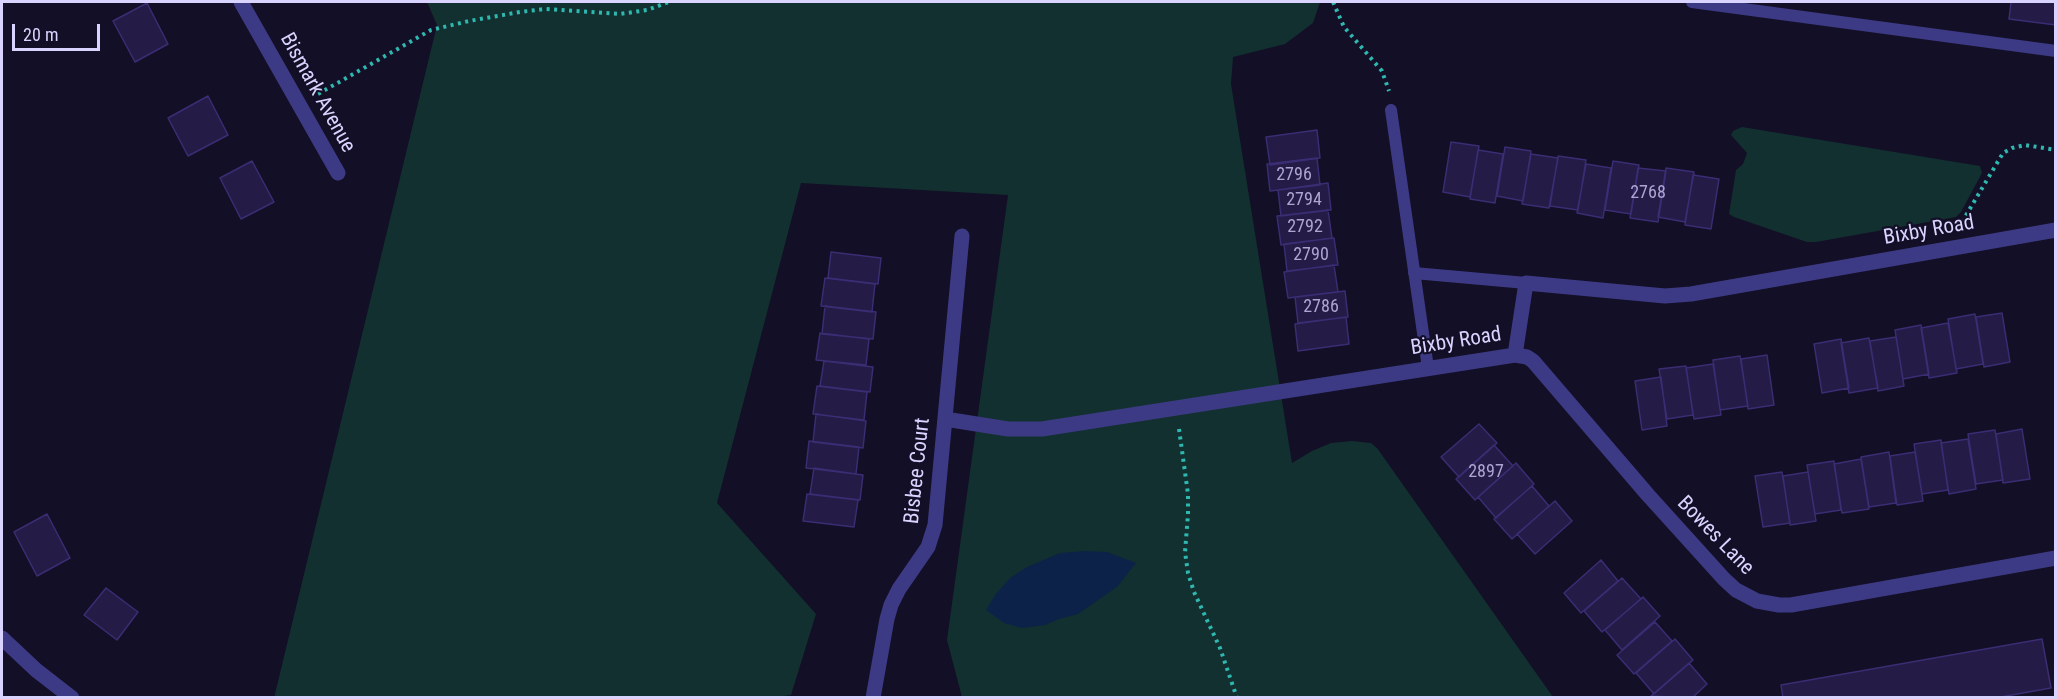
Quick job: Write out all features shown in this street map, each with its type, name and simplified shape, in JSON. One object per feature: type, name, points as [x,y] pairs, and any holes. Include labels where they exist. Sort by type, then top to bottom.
[{"type":"street","name":"Bismark Avenue","points":[[241,2],[338,173]]},
{"type":"street","name":"Bixby Road","points":[[945,419],[1008,429],[1042,429],[1515,355],[1526,283],[1649,295],[1691,294],[2055,230]]},
{"type":"street","name":"Bisbee Court","points":[[873,698],[886,619],[891,605],[899,589],[928,547],[935,525],[962,236]]},
{"type":"street","name":"Bowes Lane","points":[[1515,355],[1527,357],[1533,361],[1648,495],[1724,579],[1736,590],[1757,601],[1791,605],[2055,558]]},
{"type":"street","points":[[2,638],[36,670],[72,698]]},
{"type":"lane","points":[[1692,2],[2055,51]]},
{"type":"lane","points":[[1391,110],[1428,368]]},
{"type":"lane","points":[[1414,273],[1526,283]]},
{"type":"path","points":[[299,105],[431,30],[469,21],[545,9],[620,14],[647,10],[669,2]]},
{"type":"path","points":[[1333,2],[1344,27],[1382,70],[1389,90],[1391,110]]},
{"type":"path","points":[[1962,222],[2003,153],[2025,145],[2055,150]]},
{"type":"path","points":[[1177,408],[1188,494],[1185,552],[1188,573],[1194,592],[1220,648],[1237,698]]},
{"type":"green space","points":[[427,2],[1320,2],[1313,23],[1285,44],[1233,57],[1231,84],[1292,463],[1331,443],[1352,441],[1371,443],[1377,448],[1553,697],[962,697],[947,640],[1008,195],[801,183],[717,503],[816,614],[791,695],[770,698],[274,698],[437,25]]},
{"type":"green space","points":[[1742,127],[1980,166],[1982,173],[1956,217],[1807,242],[1729,214],[1736,170],[1743,164],[1747,153],[1731,135],[1733,131]]},
{"type":"water","points":[[1107,552],[1136,563],[1117,587],[1078,614],[1045,625],[1022,628],[1004,623],[986,610],[1010,578],[1027,567],[1060,553]]},
{"type":"building","points":[[2011,2],[2056,2],[2056,25],[2009,19]]},
{"type":"building","points":[[147,3],[168,44],[135,62],[113,21]]},
{"type":"building","points":[[208,96],[228,135],[188,156],[168,118]]},
{"type":"building","points":[[1317,130],[1320,158],[1270,165],[1266,137]]},
{"type":"building","points":[[1451,142],[1479,146],[1470,197],[1443,192]]},
{"type":"building","points":[[1505,147],[1531,151],[1523,201],[1497,196]]},
{"type":"building","points":[[1478,150],[1503,154],[1495,203],[1470,199]]},
{"type":"building","points":[[1531,154],[1558,158],[1549,208],[1522,204]]},
{"type":"building","points":[[1558,156],[1586,160],[1578,210],[1550,206]]},
{"type":"building","points":[[1317,158],[1320,185],[1270,191],[1267,164]]},
{"type":"building","points":[[252,161],[274,202],[241,219],[220,178]]},
{"type":"building","points":[[1613,161],[1639,165],[1631,214],[1605,210]]},
{"type":"building","points":[[1586,164],[1611,168],[1603,218],[1577,213]]},
{"type":"building","points":[[1638,168],[1666,171],[1658,222],[1630,218]]},
{"type":"building","points":[[1666,168],[1694,172],[1685,222],[1658,217]]},
{"type":"building","points":[[1693,175],[1719,179],[1711,229],[1685,225]]},
{"type":"building","points":[[1328,183],[1331,210],[1281,216],[1278,190]]},
{"type":"building","points":[[1328,210],[1332,238],[1281,245],[1277,216]]},
{"type":"building","points":[[1334,238],[1338,265],[1287,271],[1284,244]]},
{"type":"building","points":[[831,252],[881,258],[878,284],[828,278]]},
{"type":"building","points":[[1334,265],[1338,292],[1288,298],[1284,272]]},
{"type":"building","points":[[825,278],[875,284],[872,312],[821,306]]},
{"type":"building","points":[[1345,291],[1348,317],[1298,323],[1295,297]]},
{"type":"building","points":[[825,306],[876,312],[873,339],[822,334]]},
{"type":"building","points":[[2002,313],[2010,362],[1984,367],[1976,317]]},
{"type":"building","points":[[1975,314],[1983,364],[1956,369],[1948,319]]},
{"type":"building","points":[[1346,317],[1349,344],[1298,351],[1295,324]]},
{"type":"building","points":[[1948,323],[1957,373],[1929,378],[1921,328]]},
{"type":"building","points":[[1921,325],[1929,374],[1903,379],[1895,330]]},
{"type":"building","points":[[820,333],[869,339],[866,365],[816,360]]},
{"type":"building","points":[[1896,337],[1904,386],[1878,391],[1870,341]]},
{"type":"building","points":[[1869,338],[1878,388],[1849,393],[1841,343]]},
{"type":"building","points":[[1841,339],[1849,388],[1822,393],[1814,344]]},
{"type":"building","points":[[1767,355],[1774,405],[1748,409],[1741,359]]},
{"type":"building","points":[[1740,356],[1748,406],[1720,410],[1713,360]]},
{"type":"building","points":[[824,361],[873,367],[870,392],[820,386]]},
{"type":"building","points":[[1713,364],[1721,415],[1694,419],[1686,368]]},
{"type":"building","points":[[1686,366],[1693,415],[1667,419],[1659,369]]},
{"type":"building","points":[[1661,377],[1667,426],[1642,430],[1635,381]]},
{"type":"building","points":[[817,386],[867,392],[864,420],[813,414]]},
{"type":"building","points":[[816,414],[866,421],[863,448],[813,442]]},
{"type":"building","points":[[1479,424],[1497,443],[1459,477],[1441,457]]},
{"type":"building","points":[[2022,429],[2030,479],[2003,483],[1996,434]]},
{"type":"building","points":[[1995,430],[2003,480],[1976,484],[1968,434]]},
{"type":"building","points":[[1968,439],[1976,489],[1949,494],[1941,443]]},
{"type":"building","points":[[1941,440],[1948,490],[1922,494],[1914,444]]},
{"type":"building","points":[[809,441],[859,447],[856,474],[806,468]]},
{"type":"building","points":[[1494,445],[1513,466],[1475,500],[1456,479]]},
{"type":"building","points":[[1889,452],[1896,503],[1869,507],[1861,457]]},
{"type":"building","points":[[1915,452],[1923,501],[1897,505],[1890,456]]},
{"type":"building","points":[[1861,459],[1869,509],[1842,513],[1834,464]]},
{"type":"building","points":[[1834,461],[1841,510],[1815,514],[1807,465]]},
{"type":"building","points":[[1516,463],[1534,484],[1496,518],[1478,497]]},
{"type":"building","points":[[814,468],[863,475],[860,500],[810,494]]},
{"type":"building","points":[[1782,472],[1790,523],[1763,527],[1755,476]]},
{"type":"building","points":[[1808,472],[1816,521],[1790,525],[1783,476]]},
{"type":"building","points":[[1532,486],[1549,506],[1512,539],[1494,519]]},
{"type":"building","points":[[807,494],[858,500],[854,527],[803,521]]},
{"type":"building","points":[[1555,501],[1572,521],[1535,554],[1517,534]]},
{"type":"building","points":[[47,514],[70,558],[37,576],[14,532]]},
{"type":"building","points":[[1601,560],[1618,581],[1581,613],[1564,593]]},
{"type":"building","points":[[1622,578],[1641,599],[1602,632],[1584,611]]},
{"type":"building","points":[[106,588],[138,612],[117,640],[84,615]]},
{"type":"building","points":[[1643,597],[1660,616],[1622,650],[1605,630]]},
{"type":"building","points":[[1655,622],[1672,641],[1634,674],[1617,655]]},
{"type":"building","points":[[1675,639],[1693,660],[1654,694],[1636,673]]},
{"type":"building","points":[[2042,639],[2051,688],[1995,698],[1783,698],[1781,685]]},
{"type":"building","points":[[1689,663],[1707,684],[1692,698],[1651,696]]}]
